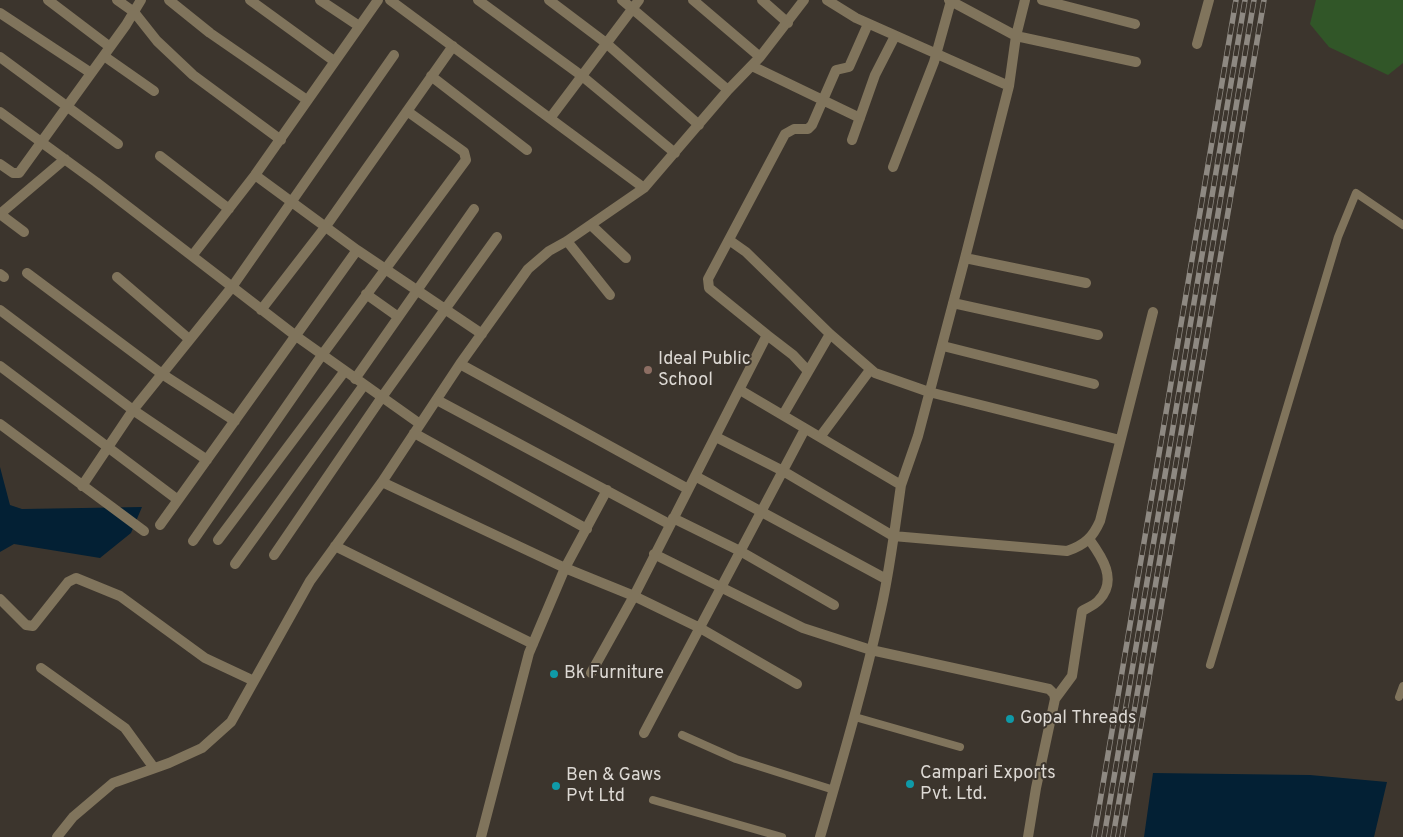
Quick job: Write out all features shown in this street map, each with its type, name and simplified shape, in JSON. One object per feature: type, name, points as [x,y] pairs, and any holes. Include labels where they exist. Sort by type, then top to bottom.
[{"type":"street","points":[[48,0],[110,47]]},
{"type":"street","points":[[117,0],[134,12],[157,41],[193,75],[281,140]]},
{"type":"street","points":[[0,164],[13,173],[19,173],[104,56],[141,0]]},
{"type":"street","points":[[169,0],[210,33],[308,100]]},
{"type":"street","points":[[250,0],[334,61]]},
{"type":"street","points":[[320,0],[359,26]]},
{"type":"street","points":[[192,256],[281,140],[378,0]]},
{"type":"street","points":[[390,0],[551,117],[644,188]]},
{"type":"street","points":[[478,0],[582,76],[675,153]]},
{"type":"street","points":[[549,0],[606,43],[699,125]]},
{"type":"street","points":[[622,0],[636,4],[728,90]]},
{"type":"street","points":[[694,0],[760,57]]},
{"type":"street","points":[[762,0],[788,23]]},
{"type":"street","points":[[57,837],[73,817],[108,786],[202,748],[216,738],[231,722],[310,581],[382,482],[460,364],[528,269],[544,254],[568,241],[644,188],[728,90],[760,57],[804,0]]},
{"type":"street","points":[[827,0],[868,24],[1009,86]]},
{"type":"street","points":[[820,837],[855,717],[886,579],[902,486],[918,436],[1009,86],[1016,36],[1025,0]]},
{"type":"street","points":[[1042,0],[1134,24]]},
{"type":"street","points":[[1197,44],[1209,0]]},
{"type":"street","points":[[893,168],[937,54],[950,1],[1016,36],[1136,62]]},
{"type":"street","points":[[551,117],[636,4]]},
{"type":"street","points":[[0,13],[91,73]]},
{"type":"street","points":[[808,372],[793,355],[709,288],[708,279],[785,134],[794,129],[808,129],[836,70],[849,67],[868,24]]},
{"type":"street","points":[[852,140],[875,74],[895,36]]},
{"type":"street","points":[[261,310],[326,226],[452,46]]},
{"type":"street","points":[[82,486],[133,410],[232,287],[394,55]]},
{"type":"street","points":[[104,56],[154,91]]},
{"type":"street","points":[[0,57],[68,105],[118,144]]},
{"type":"street","points":[[752,66],[860,118]]},
{"type":"street","points":[[431,76],[526,150]]},
{"type":"street","points":[[193,541],[322,355],[466,160],[466,156],[407,110]]},
{"type":"street","points":[[0,112],[65,159],[344,372],[420,424]]},
{"type":"street","points":[[160,156],[228,209]]},
{"type":"street","points":[[24,232],[0,214],[65,159]]},
{"type":"street","points":[[255,175],[357,250],[482,334]]},
{"type":"street","points":[[235,564],[359,382],[397,316],[474,209]]},
{"type":"street","points":[[591,225],[626,258]]},
{"type":"street","points":[[274,555],[382,397],[497,237]]},
{"type":"street","points":[[729,240],[755,260],[830,334],[870,370],[929,392],[1120,440]]},
{"type":"street","points":[[568,241],[610,295]]},
{"type":"street","points":[[160,525],[357,250]]},
{"type":"street","points":[[965,258],[1086,283]]},
{"type":"street","points":[[27,274],[162,374],[235,421]]},
{"type":"street","points":[[117,277],[189,339]]},
{"type":"street","points":[[366,294],[397,316]]},
{"type":"street","points":[[953,303],[1098,335]]},
{"type":"street","points":[[0,310],[133,410],[207,460]]},
{"type":"street","points":[[716,437],[783,471],[893,536],[1068,551],[1078,548],[1089,539],[1100,521],[1153,312]]},
{"type":"street","points":[[783,415],[830,334]]},
{"type":"street","points":[[591,673],[634,596],[768,336]]},
{"type":"street","points":[[942,346],[1094,384]]},
{"type":"street","points":[[460,364],[688,489]]},
{"type":"street","points":[[0,366],[106,448],[178,500]]},
{"type":"street","points":[[820,437],[870,370]]},
{"type":"street","points":[[218,540],[344,372]]},
{"type":"street","points":[[740,390],[902,486]]},
{"type":"street","points":[[437,400],[607,490],[740,552],[834,605]]},
{"type":"street","points":[[0,425],[144,530]]},
{"type":"street","points":[[644,733],[806,429]]},
{"type":"street","points":[[414,434],[587,530]]},
{"type":"street","points":[[695,476],[760,513],[886,579]]},
{"type":"street","points":[[382,482],[565,568],[634,596],[700,628],[797,684]]},
{"type":"street","points":[[481,837],[526,662],[565,568],[607,490]]},
{"type":"street","points":[[1055,700],[1072,676],[1082,611],[1099,600],[1107,584],[1107,567],[1089,539]]},
{"type":"street","points":[[335,546],[533,644]]},
{"type":"street","points":[[654,554],[803,628],[871,650],[1049,689],[1054,694],[1055,700],[1036,788],[1028,837]]},
{"type":"street","points":[[0,599],[26,625],[34,626],[68,582],[76,578],[120,596],[205,658],[254,681]]},
{"type":"street","points":[[41,668],[125,728],[154,768]]},
{"type":"lane","points":[[1210,666],[1338,236],[1356,193],[1403,225]]},
{"type":"lane","points":[[1399,697],[1403,686]]},
{"type":"lane","points":[[855,717],[960,747]]},
{"type":"lane","points":[[682,735],[736,759],[834,790]]},
{"type":"lane","points":[[652,800],[782,837]]},
{"type":"green space","points":[[1316,0],[1403,0],[1403,63],[1388,75],[1329,47],[1310,24]]},
{"type":"water","points":[[0,467],[10,505],[22,509],[142,507],[131,533],[100,558],[14,544],[0,552]]},
{"type":"water","points":[[1153,773],[1310,775],[1387,782],[1374,837],[1144,837]]},
{"type":"railway","points":[[1094,837],[1236,0]]},
{"type":"railway","points":[[1104,837],[1245,0]]},
{"type":"railway","points":[[1113,837],[1254,0]]},
{"type":"railway","points":[[1122,837],[1264,0]]},
{"type":"place","name":"Ideal Public School","points":[[648,370]]},
{"type":"place","name":"Bk Furniture","points":[[554,674]]},
{"type":"place","name":"Gopal Threads","points":[[1010,719]]},
{"type":"place","name":"Campari Exports Pvt. Ltd.","points":[[910,784]]},
{"type":"place","name":"Ben & Gaws Pvt Ltd","points":[[556,786]]}]
